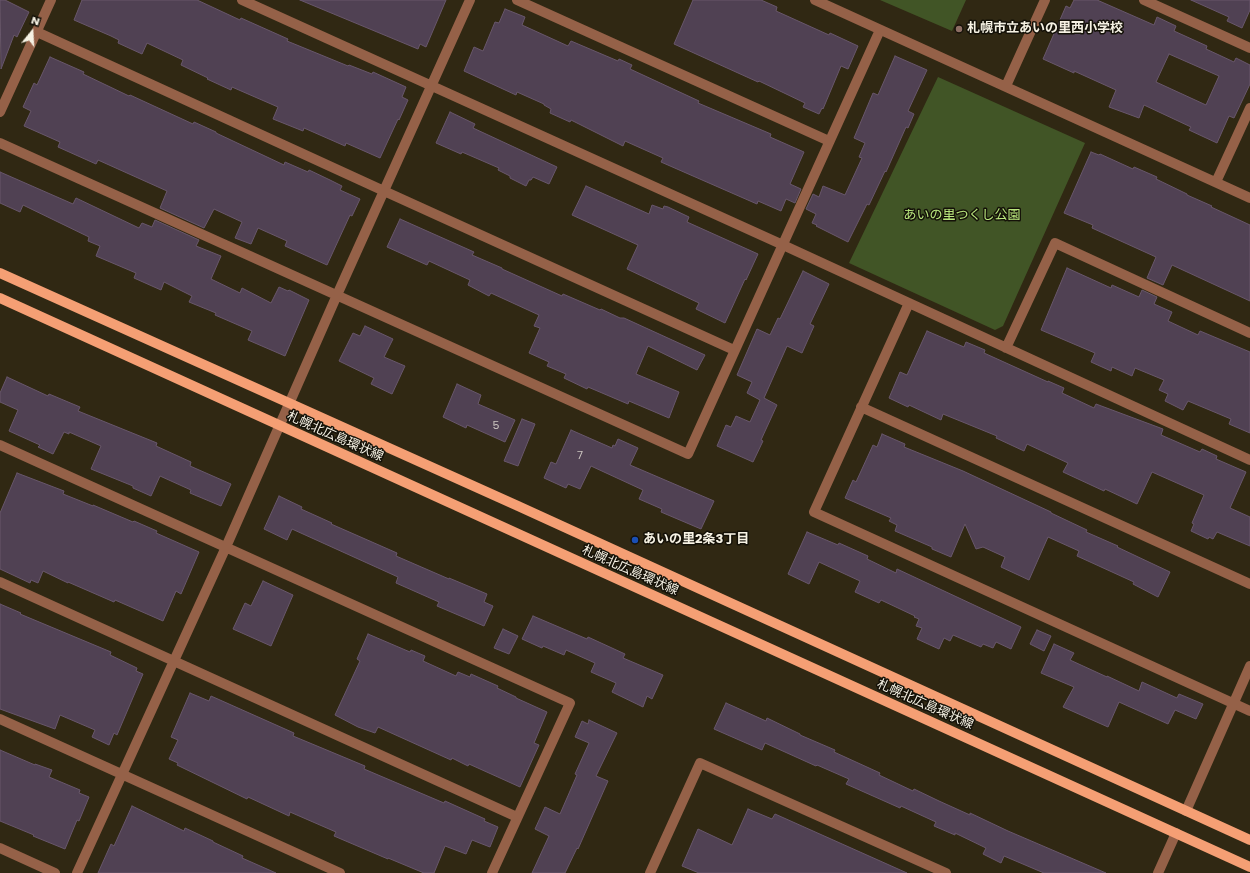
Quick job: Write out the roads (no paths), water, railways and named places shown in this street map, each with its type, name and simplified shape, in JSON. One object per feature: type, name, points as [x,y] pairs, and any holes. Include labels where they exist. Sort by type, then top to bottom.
[{"type":"main road","name":"札幌北広島環状線","points":[[0,272],[1250,840]]},
{"type":"main road","name":"札幌北広島環状線","points":[[0,298],[1250,867]]},
{"type":"street","points":[[0,112],[52,0]]},
{"type":"street","points":[[242,0],[783,244],[1250,460]]},
{"type":"street","points":[[77,873],[175,661],[337,295],[470,0]]},
{"type":"street","points":[[517,0],[829,141]]},
{"type":"street","points":[[815,0],[1250,198]]},
{"type":"street","points":[[1006,86],[1045,0]]},
{"type":"street","points":[[1144,0],[1250,48]]},
{"type":"street","points":[[0,143],[688,454],[880,30]]},
{"type":"street","points":[[37,32],[734,350]]},
{"type":"street","points":[[1216,182],[1250,108]]},
{"type":"street","points":[[1006,348],[1055,244],[1250,333]]},
{"type":"street","points":[[909,303],[814,512],[1250,711]]},
{"type":"street","points":[[861,408],[1250,584]]},
{"type":"street","points":[[0,445],[570,703],[492,873]]},
{"type":"street","points":[[0,582],[518,817]]},
{"type":"street","points":[[1186,811],[1250,666]]},
{"type":"street","points":[[0,719],[340,873]]},
{"type":"street","points":[[650,873],[700,763],[946,873]]},
{"type":"street","points":[[1158,873],[1176,833]]},
{"type":"street","points":[[0,848],[55,873]]},
{"type":"place","name":"札幌市立あいの里西小学校","points":[[959,29]]},
{"type":"place","name":"あいの里2条3丁目","points":[[635,540]]},
{"type":"park label","name":"あいの里つくし公園","points":[[962,216]]}]
